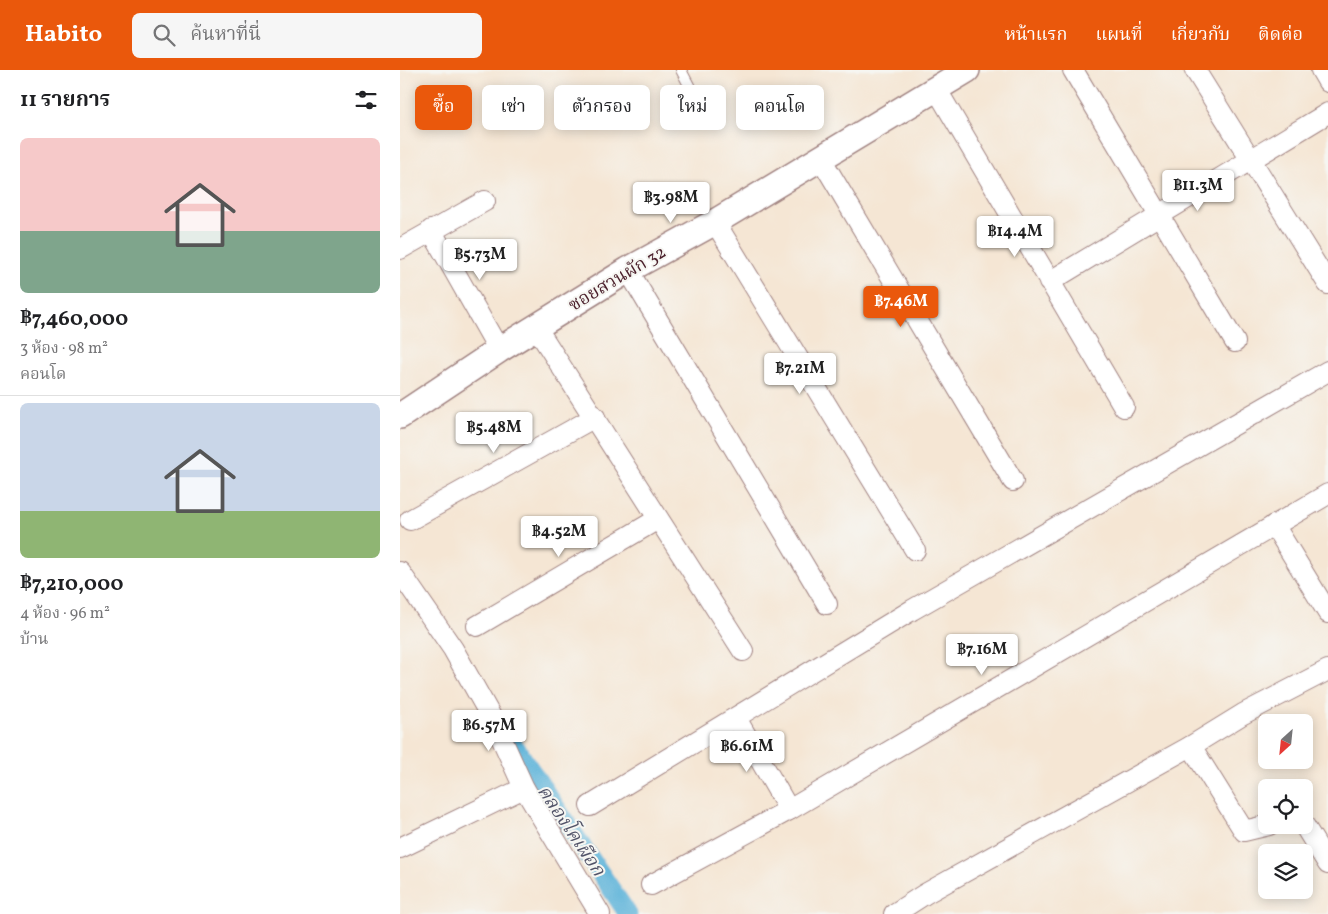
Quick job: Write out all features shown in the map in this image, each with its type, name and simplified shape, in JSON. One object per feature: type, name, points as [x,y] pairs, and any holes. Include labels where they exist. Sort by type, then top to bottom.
[{"type":"street","name":"ซอยสวนผัก 32","points":[[400,416],[499,350],[628,270],[715,222],[820,157],[937,90],[967,70]]},
{"type":"street","points":[[1073,70],[1235,342]]},
{"type":"street","points":[[1195,70],[1328,284]]},
{"type":"street","points":[[1321,70],[1328,82]]},
{"type":"street","points":[[937,90],[1124,407]]},
{"type":"street","points":[[1050,282],[1328,113]]},
{"type":"street","points":[[820,157],[1013,481]]},
{"type":"street","points":[[400,249],[484,201]]},
{"type":"street","points":[[715,222],[915,550]]},
{"type":"street","points":[[431,230],[499,350]]},
{"type":"street","points":[[628,270],[827,604]]},
{"type":"street","points":[[536,328],[595,417],[658,520],[743,651]]},
{"type":"street","points":[[590,806],[912,610],[1328,371]]},
{"type":"street","points":[[410,520],[595,417]]},
{"type":"street","points":[[651,886],[789,810],[1328,494]]},
{"type":"street","points":[[477,626],[658,520]]},
{"type":"street","points":[[1274,524],[1328,613]]},
{"type":"street","points":[[400,572],[458,657],[494,722],[524,788],[595,913]]},
{"type":"street","points":[[894,914],[926,894],[1191,746],[1243,714],[1328,670]]},
{"type":"street","points":[[736,718],[789,810]]},
{"type":"street","points":[[1191,746],[1244,831],[1258,828]]},
{"type":"street","points":[[400,848],[524,788]]},
{"type":"street","points":[[1310,834],[1328,864]]},
{"type":"lane","points":[[682,70],[690,85]]},
{"type":"waterway","name":"คลองโคเผือก","points":[[507,735],[628,914]]}]
